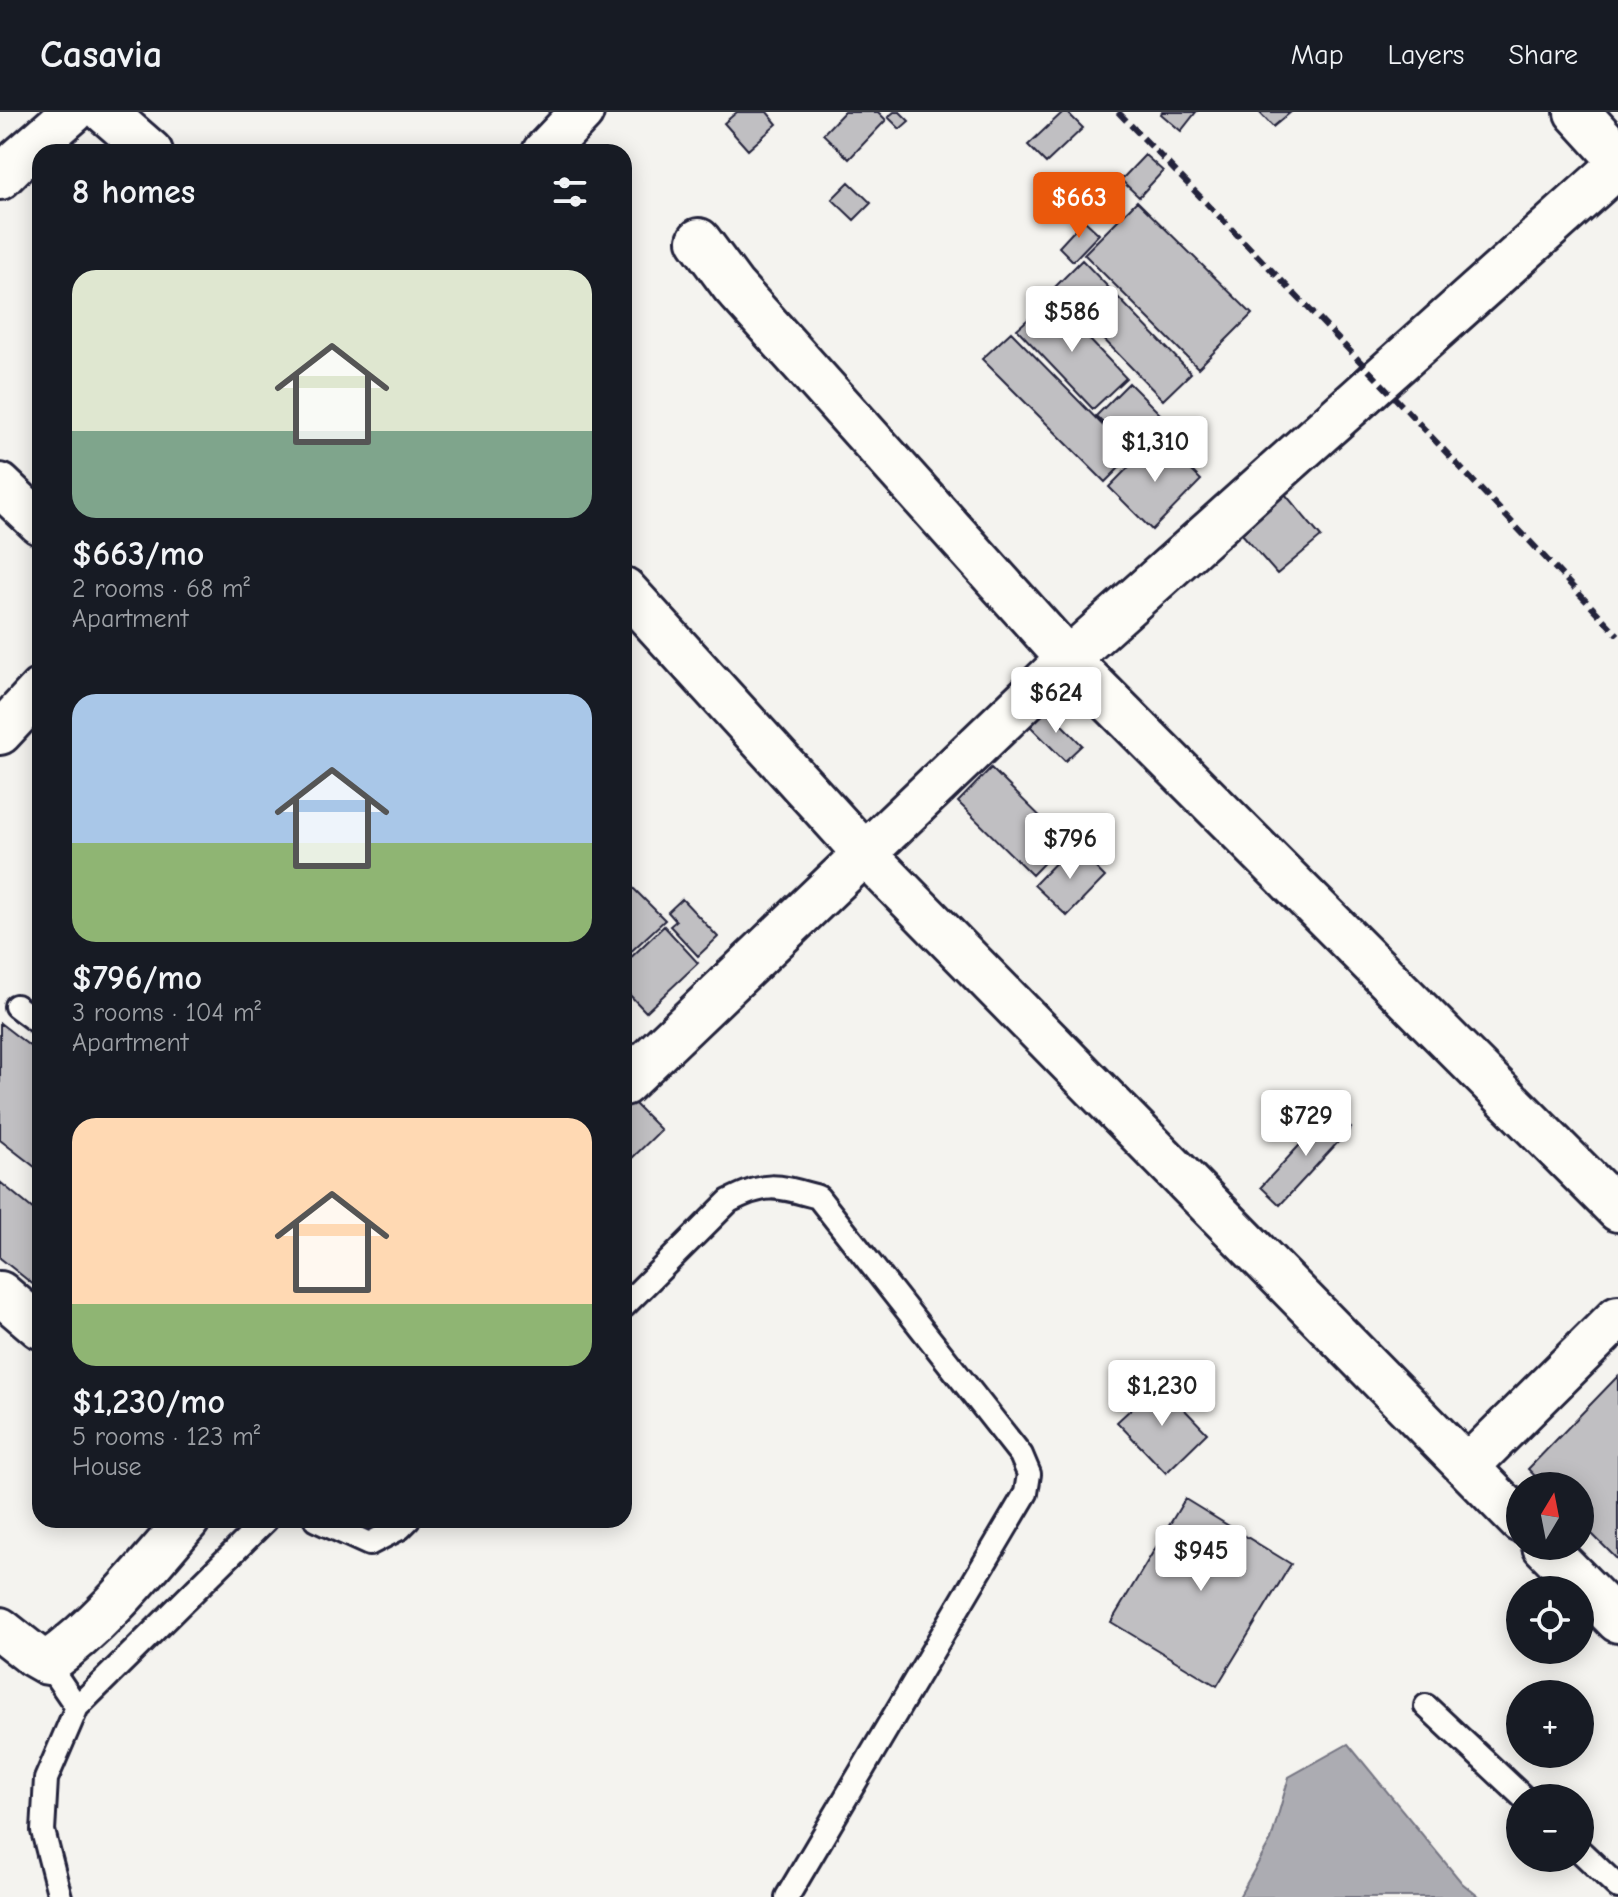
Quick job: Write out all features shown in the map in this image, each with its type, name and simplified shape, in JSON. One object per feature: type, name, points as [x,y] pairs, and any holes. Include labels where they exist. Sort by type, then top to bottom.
[{"type":"highway","points":[[1577,112],[1618,157]]},
{"type":"street","points":[[36,144],[73,112]]},
{"type":"street","points":[[105,112],[142,144]]},
{"type":"street","points":[[552,144],[582,112]]},
{"type":"street","points":[[0,178],[32,148]]},
{"type":"street","points":[[632,1071],[1068,659],[1618,166]]},
{"type":"street","points":[[699,240],[733,286],[1068,659],[1618,1210]]},
{"type":"street","points":[[0,485],[32,515]]},
{"type":"street","points":[[632,598],[865,854],[1506,1507]]},
{"type":"street","points":[[0,733],[32,699]]},
{"type":"street","points":[[0,1293],[32,1320]]},
{"type":"street","points":[[1467,1467],[1618,1317]]},
{"type":"street","points":[[0,1629],[47,1663],[123,1597],[181,1528]]},
{"type":"street","points":[[1558,1560],[1618,1621]]},
{"type":"lane","points":[[16,1006],[32,1018]]},
{"type":"lane","points":[[632,1298],[729,1201],[751,1190],[776,1185],[818,1197],[1021,1455],[1029,1474],[1026,1493],[787,1897]]},
{"type":"lane","points":[[60,1897],[43,1831],[46,1779],[77,1707],[258,1528]]},
{"type":"lane","points":[[334,1528],[369,1544],[400,1528]]},
{"type":"lane","points":[[47,1663],[77,1707]]},
{"type":"lane","points":[[1426,1706],[1509,1784]]},
{"type":"lane","points":[[1594,1864],[1618,1887]]},
{"type":"shaded area","points":[[1348,1744],[1462,1883],[1479,1897],[1239,1897],[1271,1840],[1289,1777]]},
{"type":"building","points":[[737,112],[767,112],[777,124],[748,150],[724,123]]},
{"type":"building","points":[[844,112],[878,112],[886,120],[849,159],[823,134]]},
{"type":"building","points":[[900,112],[909,121],[900,129],[888,117]]},
{"type":"building","points":[[1063,112],[1067,112],[1083,128],[1046,163],[1028,145]]},
{"type":"building","points":[[1162,112],[1196,112],[1181,131]]},
{"type":"building","points":[[1259,112],[1291,112],[1273,127]]},
{"type":"building","points":[[1145,155],[1163,171],[1139,197],[1121,180]]},
{"type":"building","points":[[849,182],[871,203],[854,220],[832,199]]},
{"type":"building","points":[[1137,201],[1252,314],[1198,368],[1084,254]]},
{"type":"building","points":[[1084,220],[1099,234],[1073,261],[1059,247]]},
{"type":"building","points":[[1082,260],[1191,373],[1163,400],[1054,288]]},
{"type":"building","points":[[1051,299],[1126,378],[1093,409],[1017,329]]},
{"type":"building","points":[[1011,332],[1132,455],[1105,482],[982,359]]},
{"type":"building","points":[[1129,383],[1169,423],[1136,456],[1096,416]]},
{"type":"building","points":[[1158,437],[1201,480],[1152,530],[1109,487]]},
{"type":"building","points":[[1280,488],[1321,537],[1277,574],[1235,526]]},
{"type":"building","points":[[1046,709],[1082,745],[1065,761],[1030,726]]},
{"type":"building","points":[[991,768],[1065,841],[1032,875],[958,802]]},
{"type":"building","points":[[1073,845],[1105,877],[1067,916],[1034,885]]},
{"type":"building","points":[[632,887],[665,920],[632,951]]},
{"type":"building","points":[[682,899],[718,937],[698,956],[670,926],[676,921],[668,912]]},
{"type":"building","points":[[664,926],[698,963],[646,1012],[632,997],[632,956]]},
{"type":"building","points":[[0,1023],[32,1048],[32,1165],[0,1140]]},
{"type":"building","points":[[632,1101],[661,1130],[632,1158]]},
{"type":"building","points":[[1331,1111],[1351,1128],[1280,1205],[1261,1187]]},
{"type":"building","points":[[0,1182],[32,1208],[32,1284],[0,1258]]},
{"type":"building","points":[[1618,1376],[1618,1560],[1594,1536],[1594,1472],[1531,1472],[1528,1469]]},
{"type":"building","points":[[1159,1383],[1207,1433],[1166,1473],[1117,1422]]},
{"type":"building","points":[[1185,1499],[1291,1564],[1217,1686],[1111,1622]]},
{"type":"railway","points":[[1118,112],[1379,381],[1618,635]]}]
